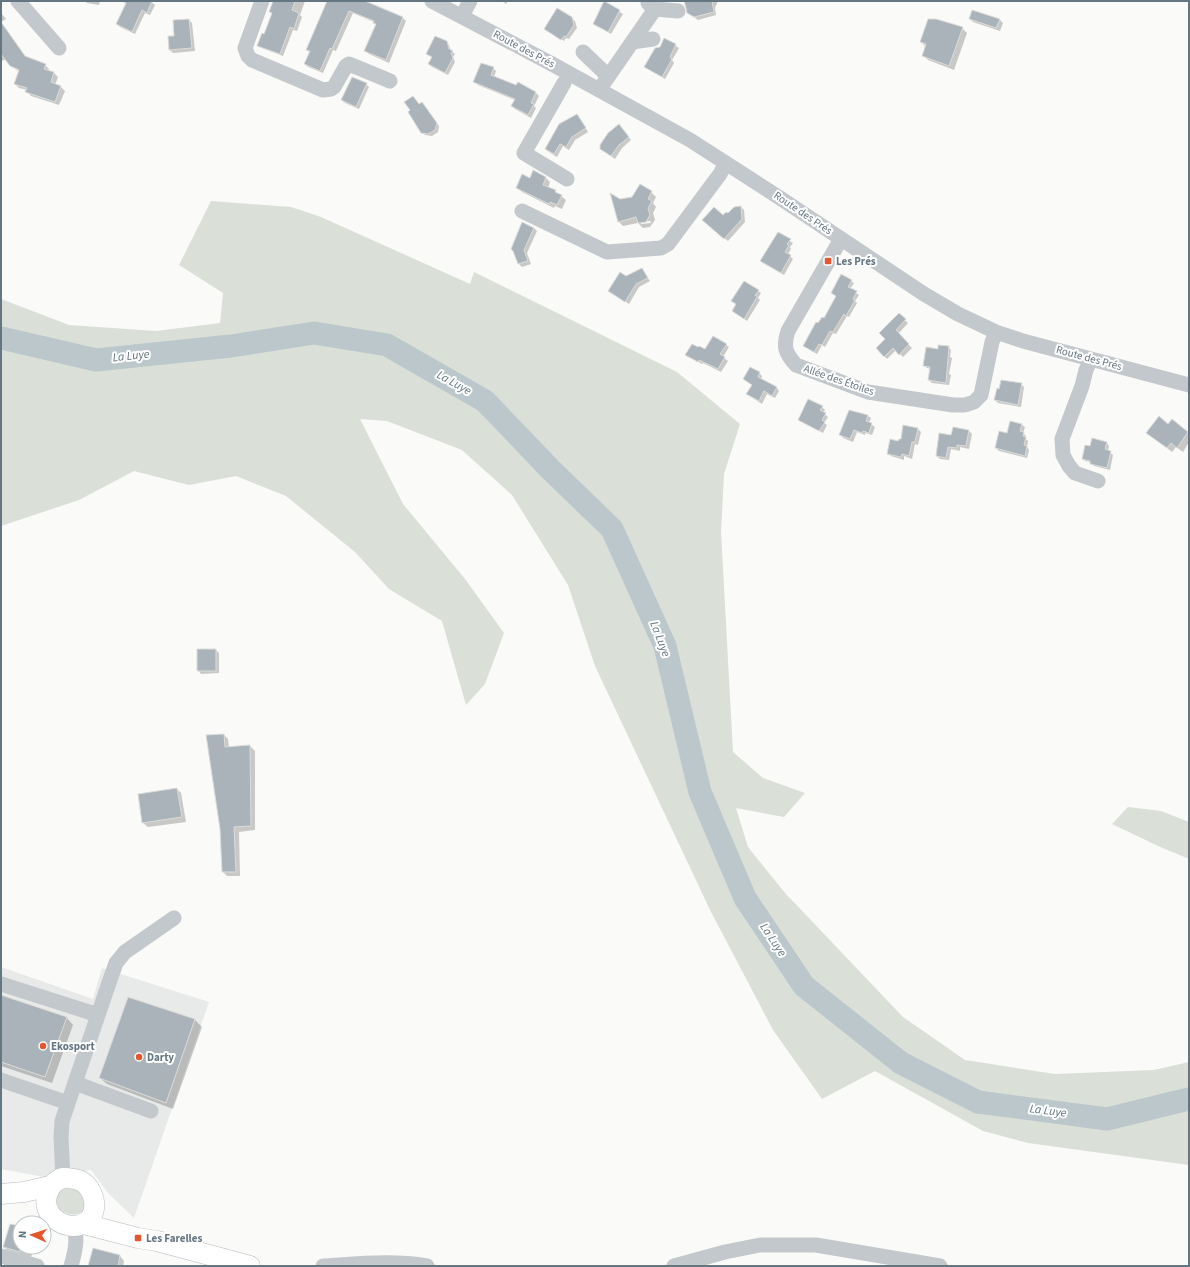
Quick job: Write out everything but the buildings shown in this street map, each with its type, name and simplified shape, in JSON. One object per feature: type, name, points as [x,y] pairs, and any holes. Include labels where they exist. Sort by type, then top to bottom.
[{"type":"main road","points":[[1,1194],[24,1192],[57,1182],[76,1180],[86,1185],[94,1200],[94,1212],[92,1216],[79,1225]]},
{"type":"main road","points":[[57,1182],[47,1197],[48,1210],[51,1215],[64,1224],[79,1225],[157,1241],[250,1266]]},
{"type":"main road","points":[[1,1194],[48,1210]]},
{"type":"main road","points":[[94,1200],[112,1216],[157,1241]]},
{"type":"street","points":[[18,1],[59,48]]},
{"type":"street","points":[[262,1],[245,48],[248,56],[252,60],[323,90],[334,88],[346,66],[349,64],[390,81]]},
{"type":"street","name":"Route des Prés","points":[[432,1],[690,140],[924,294],[958,314],[996,332],[1023,341],[1189,385]]},
{"type":"street","points":[[462,16],[470,1]]},
{"type":"street","points":[[599,90],[632,42],[651,6],[678,11]]},
{"type":"street","points":[[632,42],[653,39]]},
{"type":"street","points":[[584,52],[608,76]]},
{"type":"street","points":[[564,83],[524,153],[567,178]]},
{"type":"street","points":[[522,211],[606,252],[661,248],[668,244],[720,174],[726,163]]},
{"type":"street","name":"Allée des Étoiles","points":[[841,239],[788,331],[785,339],[785,349],[789,358],[796,365],[868,392],[953,405],[965,405],[974,402],[981,395],[992,342],[996,332]]},
{"type":"street","points":[[1091,359],[1062,440],[1063,456],[1075,473],[1098,480]]},
{"type":"street","points":[[57,1182],[62,1121],[116,963],[125,952],[174,918]]},
{"type":"street","points":[[1,984],[98,1016]]},
{"type":"street","points":[[1,1080],[68,1103]]},
{"type":"street","points":[[75,1084],[152,1111]]},
{"type":"street","points":[[72,1266],[76,1233],[79,1225]]},
{"type":"street","points":[[674,1266],[726,1252],[760,1245],[816,1245],[940,1266]]},
{"type":"street","points":[[1,1256],[37,1266]]},
{"type":"street","points":[[323,1266],[409,1263],[427,1266]]},
{"type":"shaded area","points":[[211,201],[291,207],[321,217],[470,284],[474,272],[677,372],[740,424],[724,474],[721,532],[733,752],[763,778],[805,793],[784,817],[736,808],[748,847],[785,893],[903,1017],[965,1060],[1055,1074],[1154,1070],[1189,1062],[1189,1165],[1028,1143],[983,1131],[875,1071],[822,1099],[773,1030],[711,912],[595,666],[568,585],[512,495],[462,450],[387,421],[360,419],[403,504],[465,579],[504,633],[485,684],[466,705],[442,621],[389,589],[355,552],[286,496],[236,476],[189,485],[134,471],[79,500],[1,526],[1,299],[69,325],[156,331],[220,323],[223,293],[179,265]]},
{"type":"shaded area","points":[[1128,807],[1161,811],[1189,822],[1189,859],[1112,824]]},
{"type":"shaded area","points":[[1,967],[93,999],[102,968],[209,1002],[134,1218],[108,1193],[91,1170],[44,1177],[1,1169]]},
{"type":"shaded area","points":[[67,1185],[78,1191],[84,1199],[85,1208],[78,1214],[74,1215],[65,1213],[55,1203],[53,1193]]},
{"type":"waterway","name":"La Luye","points":[[1,338],[96,360],[231,346],[314,333],[387,345],[485,401],[550,469],[612,529],[665,646],[700,792],[745,898],[804,986],[901,1063],[978,1102],[1107,1119],[1189,1099]]},
{"type":"place","name":"Les Prés","points":[[828,261]]},
{"type":"place","name":"Ekosport","points":[[43,1046]]},
{"type":"place","name":"Darty","points":[[139,1057]]},
{"type":"place","name":"Les Farelles","points":[[138,1238]]}]
